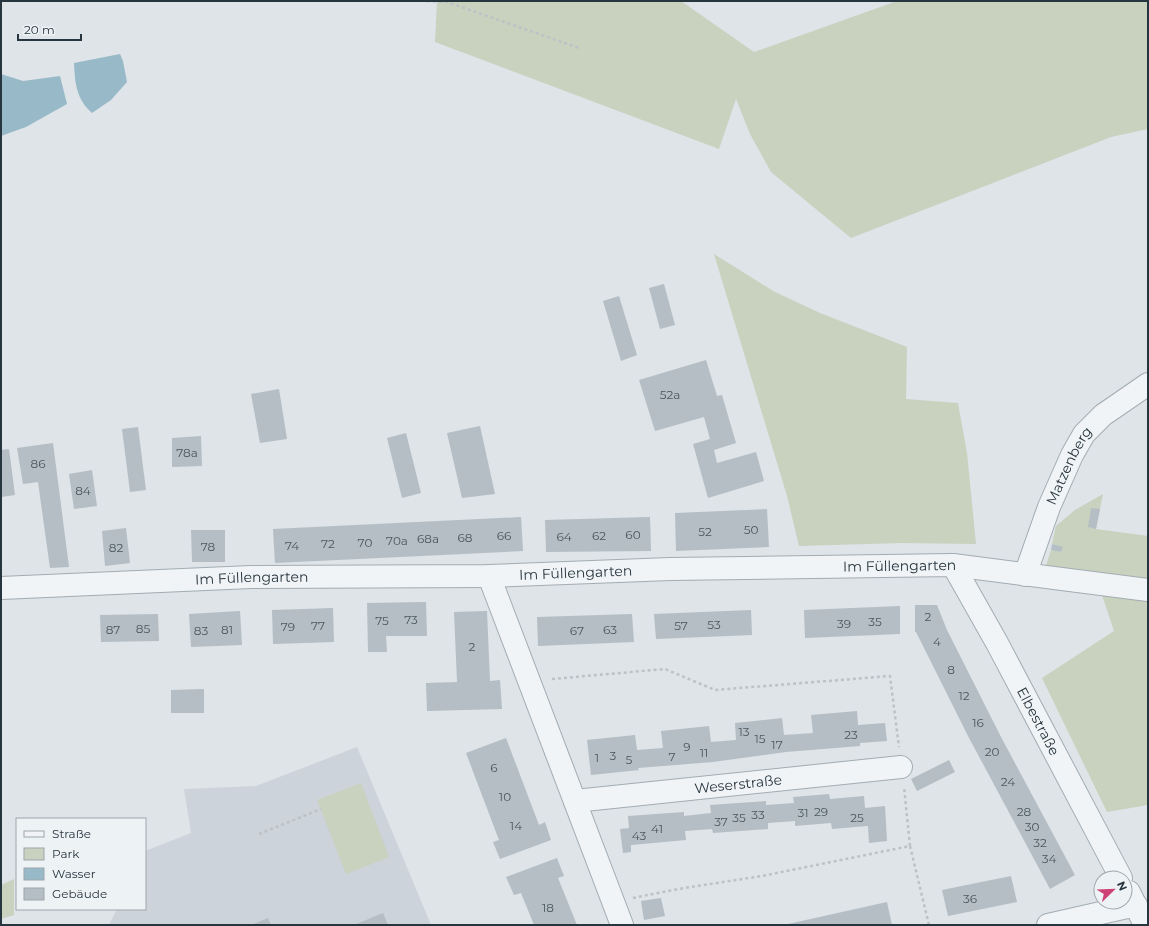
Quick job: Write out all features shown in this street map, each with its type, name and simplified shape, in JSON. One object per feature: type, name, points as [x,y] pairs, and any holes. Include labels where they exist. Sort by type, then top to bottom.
[{"type":"street","name":"Matzenberg","points":[[1025,574],[1049,507],[1072,454],[1084,434],[1103,415],[1148,384]]},
{"type":"street","name":"Im Füllengarten","points":[[1,588],[251,577],[489,576],[678,568],[953,565],[1148,590]]},
{"type":"street","name":"Elbestraße","points":[[953,565],[997,643],[1117,870]]},
{"type":"street","points":[[489,576],[622,925]]},
{"type":"street","name":"Weserstraße","points":[[575,801],[901,767]]},
{"type":"street","points":[[1133,900],[1145,925]]},
{"type":"street","points":[[1048,925],[1136,905]]},
{"type":"path","points":[[427,1],[447,2],[579,48]]},
{"type":"path","points":[[260,834],[321,809]]},
{"type":"path","points":[[910,846],[929,925]]},
{"type":"path","points":[[614,902],[678,889]]},
{"type":"shaded area","points":[[357,747],[431,925],[109,925],[116,910],[146,910],[146,851],[191,833],[184,789],[256,786]]},
{"type":"green space","points":[[437,1],[681,1],[754,52],[897,1],[1148,1],[1148,129],[1111,137],[851,238],[771,172],[750,134],[736,99],[719,149],[435,42]]},
{"type":"green space","points":[[714,254],[775,292],[820,313],[907,347],[906,399],[958,403],[967,453],[976,544],[902,543],[799,546],[787,496]]},
{"type":"green space","points":[[1103,494],[1096,529],[1148,536],[1148,581],[1045,569],[1051,550],[1061,552],[1062,547],[1052,544],[1056,526],[1075,510]]},
{"type":"green space","points":[[1102,595],[1148,601],[1148,805],[1107,812],[1042,678],[1114,631]]},
{"type":"green space","points":[[361,783],[389,857],[346,874],[317,800]]},
{"type":"green space","points":[[14,879],[14,915],[1,919],[1,885]]},
{"type":"water","points":[[120,54],[123,61],[127,82],[111,100],[92,113],[83,102],[77,90],[74,63]]},
{"type":"water","points":[[1,74],[23,81],[60,76],[67,104],[26,127],[1,136]]},
{"type":"building","points":[[664,284],[675,325],[660,329],[649,288]]},
{"type":"building","points":[[619,296],[637,355],[621,361],[603,301]]},
{"type":"building","points":[[706,360],[717,396],[722,395],[736,443],[714,450],[717,463],[756,452],[764,481],[708,498],[693,444],[710,439],[704,417],[655,431],[639,380]]},
{"type":"building","points":[[279,389],[287,439],[260,443],[251,394]]},
{"type":"building","points":[[480,426],[495,494],[462,498],[447,433]]},
{"type":"building","points":[[138,427],[146,490],[130,492],[122,429]]},
{"type":"building","points":[[406,433],[421,493],[402,498],[387,438]]},
{"type":"building","points":[[201,436],[202,466],[172,467],[172,438]]},
{"type":"building","points":[[53,443],[69,567],[50,568],[38,482],[23,484],[17,448]]},
{"type":"building","points":[[9,449],[15,495],[1,497],[1,450]]},
{"type":"building","points":[[92,470],[97,506],[74,509],[69,474]]},
{"type":"building","points":[[1091,508],[1100,509],[1096,529],[1088,527]]},
{"type":"building","points":[[767,509],[769,547],[676,551],[675,513]]},
{"type":"building","points":[[521,517],[523,551],[275,563],[273,529]]},
{"type":"building","points":[[650,517],[651,551],[546,552],[545,520]]},
{"type":"building","points":[[126,528],[130,563],[105,566],[102,531]]},
{"type":"building","points":[[191,530],[225,530],[225,562],[192,562]]},
{"type":"building","points":[[1052,544],[1063,547],[1061,552],[1051,550]]},
{"type":"building","points":[[426,602],[427,636],[386,636],[387,652],[368,652],[367,603]]},
{"type":"building","points":[[915,605],[937,605],[947,630],[1001,737],[1075,875],[1050,889],[968,736],[915,632]]},
{"type":"building","points":[[900,606],[900,634],[805,638],[804,610]]},
{"type":"building","points":[[333,608],[334,642],[273,644],[272,610]]},
{"type":"building","points":[[751,610],[752,635],[656,639],[654,614]]},
{"type":"building","points":[[240,611],[242,645],[191,647],[189,614]]},
{"type":"building","points":[[487,611],[490,681],[500,680],[502,709],[427,711],[426,683],[457,682],[454,612]]},
{"type":"building","points":[[158,614],[159,641],[101,642],[100,615]]},
{"type":"building","points":[[632,614],[634,642],[538,646],[537,617]]},
{"type":"building","points":[[204,689],[204,713],[171,713],[171,690]]},
{"type":"building","points":[[857,711],[858,725],[885,723],[887,741],[860,743],[860,746],[786,752],[713,762],[638,768],[639,770],[591,775],[587,740],[635,735],[637,750],[663,748],[661,731],[709,726],[711,742],[736,740],[735,723],[782,718],[784,735],[813,733],[811,715]]},
{"type":"building","points":[[506,738],[539,825],[545,822],[551,840],[500,859],[493,842],[499,840],[466,753]]},
{"type":"building","points":[[949,760],[955,772],[917,791],[911,779]]},
{"type":"building","points":[[829,794],[830,799],[864,796],[865,808],[885,806],[887,841],[869,843],[868,826],[832,829],[831,823],[795,826],[795,821],[768,823],[768,829],[713,833],[712,829],[685,831],[686,840],[631,845],[631,852],[623,853],[620,829],[629,828],[628,816],[684,812],[684,816],[711,813],[710,805],[766,801],[766,805],[794,803],[793,797]]},
{"type":"building","points":[[557,858],[564,876],[558,878],[577,925],[534,925],[521,893],[514,895],[506,877]]},
{"type":"building","points":[[1011,876],[1017,902],[948,916],[942,890]]},
{"type":"building","points":[[661,898],[665,916],[644,920],[641,901]]},
{"type":"building","points":[[887,902],[892,925],[788,925],[788,924]]},
{"type":"building","points":[[383,913],[388,925],[354,925]]},
{"type":"building","points":[[268,918],[271,925],[251,925]]}]
